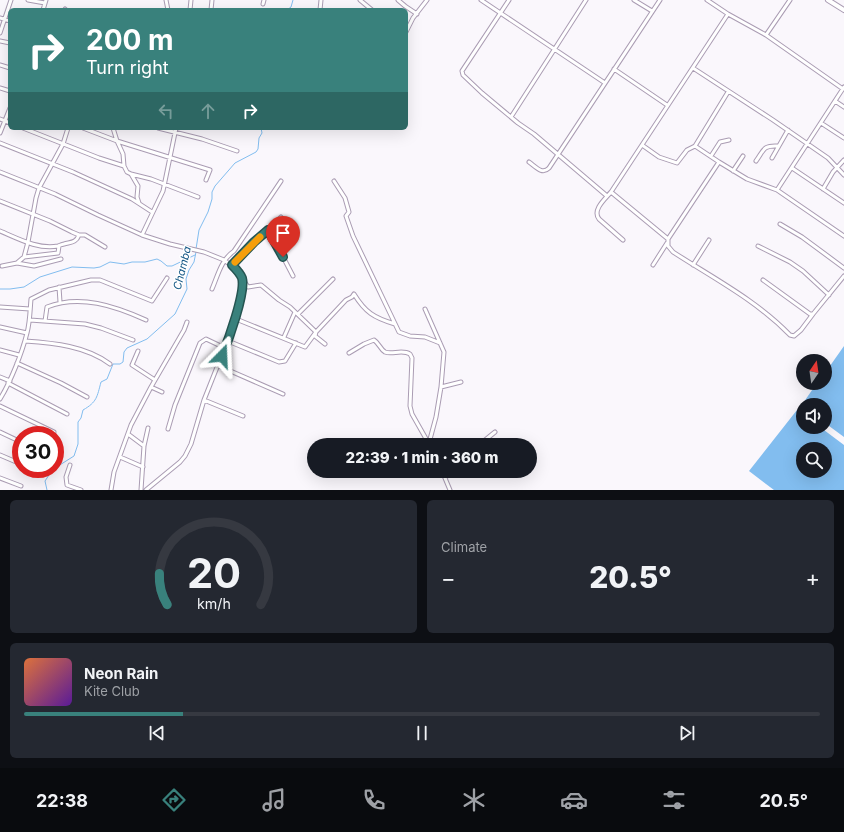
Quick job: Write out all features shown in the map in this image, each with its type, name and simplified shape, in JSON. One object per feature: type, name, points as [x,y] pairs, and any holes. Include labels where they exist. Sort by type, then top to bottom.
[{"type":"main road","points":[[828,0],[844,10]]},
{"type":"street","points":[[28,0],[45,2]]},
{"type":"street","points":[[263,4],[264,0]]},
{"type":"street","points":[[360,0],[370,8]]},
{"type":"street","points":[[398,0],[417,14]]},
{"type":"street","points":[[408,29],[427,0]]},
{"type":"street","points":[[481,0],[605,83]]},
{"type":"street","points":[[509,0],[462,73],[477,89],[607,196]]},
{"type":"street","points":[[511,117],[586,0]]},
{"type":"street","points":[[634,0],[652,11]]},
{"type":"street","points":[[529,162],[540,170],[546,171],[549,168],[660,0]]},
{"type":"street","points":[[707,0],[766,36],[843,88],[792,168],[776,190]]},
{"type":"street","points":[[766,36],[790,0]]},
{"type":"street","points":[[0,33],[8,8]]},
{"type":"street","points":[[623,240],[596,216],[596,211],[611,192],[642,146],[667,105],[728,14]]},
{"type":"street","points":[[0,18],[8,20]]},
{"type":"street","points":[[693,68],[828,158],[844,175]]},
{"type":"street","points":[[614,69],[667,105]]},
{"type":"street","points":[[642,146],[659,157],[677,163],[686,150],[694,146],[728,92]]},
{"type":"street","points":[[835,101],[844,107]]},
{"type":"street","points":[[0,133],[8,113]]},
{"type":"street","points":[[0,119],[8,122]]},
{"type":"street","points":[[821,123],[844,138]]},
{"type":"street","points":[[28,130],[104,160],[124,166]]},
{"type":"street","points":[[24,257],[39,188],[63,144],[67,130]]},
{"type":"street","points":[[88,130],[117,141],[210,170],[206,180]]},
{"type":"street","points":[[114,130],[123,154],[124,166],[127,172],[164,183],[198,197]]},
{"type":"street","points":[[142,235],[162,192],[175,130],[237,151]]},
{"type":"street","points":[[772,158],[788,130]]},
{"type":"street","points":[[710,156],[720,142],[729,140]]},
{"type":"street","points":[[0,143],[52,163],[139,203],[152,212]]},
{"type":"street","points":[[694,146],[747,180],[776,190],[844,236]]},
{"type":"street","points":[[756,161],[765,147],[778,146]]},
{"type":"street","points":[[733,171],[743,156]]},
{"type":"street","points":[[823,188],[836,168],[844,160]]},
{"type":"street","points":[[653,265],[719,162]]},
{"type":"street","points":[[792,168],[844,202]]},
{"type":"street","points":[[0,172],[55,194],[142,235],[170,244],[197,250],[224,260],[232,265],[248,287],[261,285],[296,313],[316,332],[315,336],[326,344]]},
{"type":"street","points":[[131,174],[138,187],[137,196],[139,203]]},
{"type":"street","points":[[212,289],[224,260],[234,251],[281,181]]},
{"type":"street","points":[[334,181],[345,198],[349,212],[346,216],[353,236],[399,332],[402,334],[425,337],[440,343]]},
{"type":"street","points":[[611,192],[668,240],[668,246],[673,252],[749,300],[790,335],[794,336],[801,330],[844,276]]},
{"type":"street","points":[[0,200],[33,213],[79,235],[86,235],[105,247]]},
{"type":"street","points":[[232,265],[281,217]]},
{"type":"street","points":[[780,224],[802,237],[844,268]]},
{"type":"street","points":[[268,230],[293,276]]},
{"type":"street","points":[[0,231],[39,245],[59,246],[77,240],[79,235]]},
{"type":"street","points":[[693,265],[709,240]]},
{"type":"street","points":[[17,263],[24,257],[58,253],[59,246]]},
{"type":"street","points":[[758,246],[790,262],[803,271],[829,295]]},
{"type":"street","points":[[2,266],[17,263],[34,266],[61,259]]},
{"type":"street","points":[[0,399],[9,382],[25,341],[30,320],[31,299],[48,290],[91,280],[100,280],[152,301],[167,278]]},
{"type":"street","points":[[146,490],[180,462],[191,444],[204,400],[219,366],[236,319],[242,278]]},
{"type":"street","points":[[284,337],[296,313],[333,279]]},
{"type":"street","points":[[763,280],[810,314],[813,314]]},
{"type":"street","points":[[59,287],[60,302]]},
{"type":"street","points":[[236,319],[306,346],[316,332],[346,300],[352,298],[354,294],[367,311],[376,317],[395,324]]},
{"type":"street","points":[[45,321],[47,307],[60,302],[71,301],[98,303],[116,308],[146,320]]},
{"type":"street","points":[[0,307],[30,309]]},
{"type":"street","points":[[425,309],[444,352],[441,387],[431,438]]},
{"type":"street","points":[[30,320],[85,324],[101,328],[133,340]]},
{"type":"street","points":[[111,490],[114,472],[135,415],[184,330],[186,322]]},
{"type":"street","points":[[0,327],[27,333]]},
{"type":"street","points":[[168,429],[175,405],[200,342],[206,339],[226,348]]},
{"type":"street","points":[[349,353],[374,340],[377,341],[385,352],[405,352],[410,354],[412,358],[410,406],[412,414],[426,438]]},
{"type":"street","points":[[25,341],[66,345],[110,364]]},
{"type":"street","points":[[228,341],[279,362],[285,361],[296,343]]},
{"type":"street","points":[[0,350],[19,355]]},
{"type":"street","points":[[138,351],[132,365],[154,380]]},
{"type":"street","points":[[17,363],[61,383],[87,397]]},
{"type":"street","points":[[219,366],[282,394]]},
{"type":"street","points":[[0,377],[67,414]]},
{"type":"street","points":[[441,387],[461,382]]},
{"type":"street","points":[[151,387],[162,392]]},
{"type":"street","points":[[204,400],[243,416]]},
{"type":"street","points":[[0,406],[42,426]]},
{"type":"street","points":[[141,490],[144,446],[148,428]]},
{"type":"street","points":[[0,432],[12,438]]},
{"type":"street","points":[[488,438],[495,432]]},
{"type":"street","points":[[128,434],[144,446]]},
{"type":"street","points":[[0,455],[12,460]]},
{"type":"street","points":[[120,458],[143,467]]},
{"type":"street","points":[[70,465],[66,478],[67,485],[81,490]]},
{"type":"street","points":[[0,478],[21,486]]},
{"type":"street","points":[[445,478],[450,490]]},
{"type":"water","points":[[844,346],[844,437],[832,428],[832,398],[807,398],[812,390],[832,390],[832,363]]},
{"type":"water","points":[[796,411],[796,434],[829,434],[844,445],[844,490],[774,490],[749,471]]},
{"type":"waterway","name":"Chamba","points":[[290,8],[293,0]]},
{"type":"waterway","name":"Chamba","points":[[196,249],[199,230],[208,212],[212,199],[212,192],[215,186],[235,163],[256,152],[258,149],[259,138],[262,133],[261,130]]},
{"type":"waterway","name":"Chamba","points":[[64,462],[74,456],[78,444],[78,422],[81,418],[83,410],[96,399],[101,382],[107,379],[113,364],[120,364],[123,362],[124,352],[127,348],[147,339],[175,314],[187,289],[186,279],[194,262],[196,252]]},
{"type":"waterway","points":[[0,289],[24,287],[40,277],[72,267],[94,268],[110,262],[124,264],[157,259],[167,266],[172,266],[195,255]]},
{"type":"waterway","points":[[47,478],[45,481],[47,490]]},
{"type":"slow traffic","points":[[235,262],[260,237]]},
{"type":"route","points":[[222,356],[236,319],[242,285],[242,278],[232,265],[268,230],[283,257]]}]
